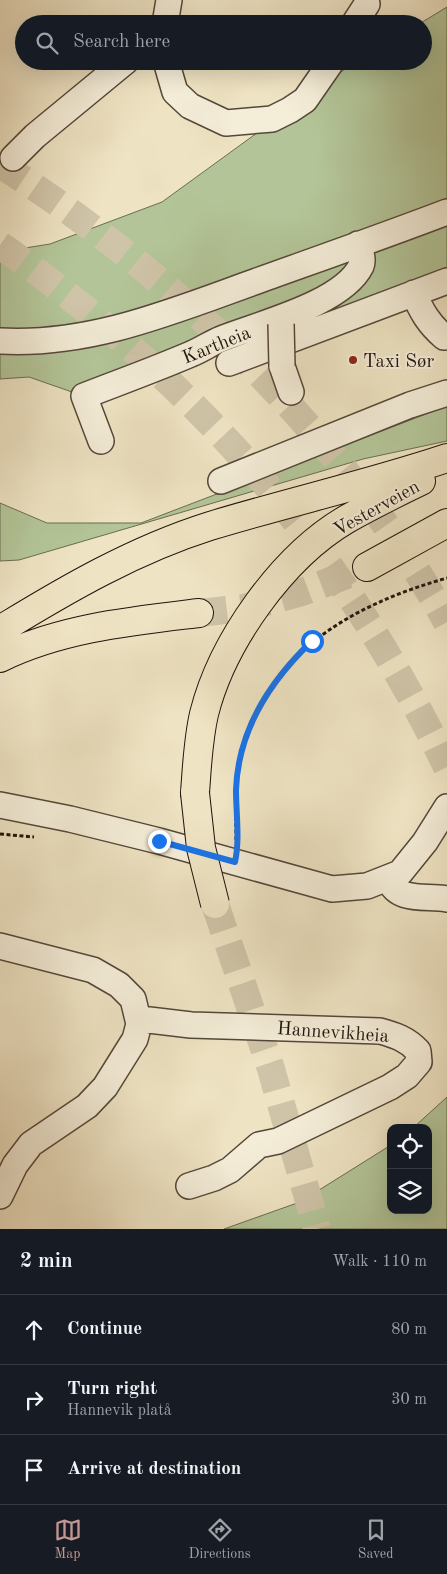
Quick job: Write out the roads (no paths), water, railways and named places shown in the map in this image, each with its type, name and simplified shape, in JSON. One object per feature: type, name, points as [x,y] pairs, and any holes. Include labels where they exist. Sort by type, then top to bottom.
[{"type":"highway","points":[[0,630],[104,568],[151,549],[209,527],[387,478],[447,458]]},
{"type":"highway","name":"Vesterveien","points":[[215,904],[201,848],[195,793],[198,748],[205,712],[217,677],[253,611],[279,578],[304,552],[345,520],[447,469]]},
{"type":"highway","points":[[367,567],[447,523]]},
{"type":"highway","points":[[0,658],[54,638],[98,627],[199,614]]},
{"type":"street","points":[[166,15],[169,0]]},
{"type":"street","points":[[13,158],[35,136],[115,70]]},
{"type":"street","points":[[169,70],[175,92],[190,106],[226,123],[272,119],[290,110],[305,100],[326,70]]},
{"type":"street","name":"Kartheia","points":[[0,341],[50,341],[119,329],[360,255],[447,212]]},
{"type":"street","name":"Kartheia","points":[[101,441],[84,396],[192,354],[220,339],[281,321],[326,299],[353,276],[360,255]]},
{"type":"street","name":"Kartheia","points":[[230,363],[447,281]]},
{"type":"street","points":[[414,293],[422,314],[435,330],[444,337],[447,336]]},
{"type":"street","points":[[281,321],[282,366],[291,392]]},
{"type":"street","points":[[221,481],[393,412],[447,393]]},
{"type":"street","points":[[0,805],[70,819],[332,888],[367,886],[389,879],[400,873],[411,862],[445,814]]},
{"type":"street","points":[[389,879],[391,885],[404,894],[447,899]]},
{"type":"street","points":[[0,946],[93,970],[119,984],[133,999],[139,1024],[135,1039],[105,1087],[87,1106],[30,1144],[15,1165],[0,1196]]},
{"type":"street","name":"Hannevikheia","points":[[139,1024],[149,1020],[190,1025],[380,1031],[396,1035],[410,1042],[418,1050],[419,1062],[407,1076],[390,1087],[278,1141],[259,1145],[230,1170],[214,1178],[189,1186]]},
{"type":"tunnel","points":[[0,164],[67,209],[131,258],[193,310],[252,366],[307,425],[358,487],[405,553],[447,622]]},
{"type":"tunnel","points":[[0,245],[72,299],[139,355],[201,414],[259,476],[312,542],[361,612],[406,687],[447,767]]},
{"type":"tunnel","points":[[199,613],[244,608],[302,592],[367,567]]},
{"type":"tunnel","points":[[215,904],[271,1069],[317,1229]]},
{"type":"place","name":"Taxi Sør","points":[[353,360]]}]
